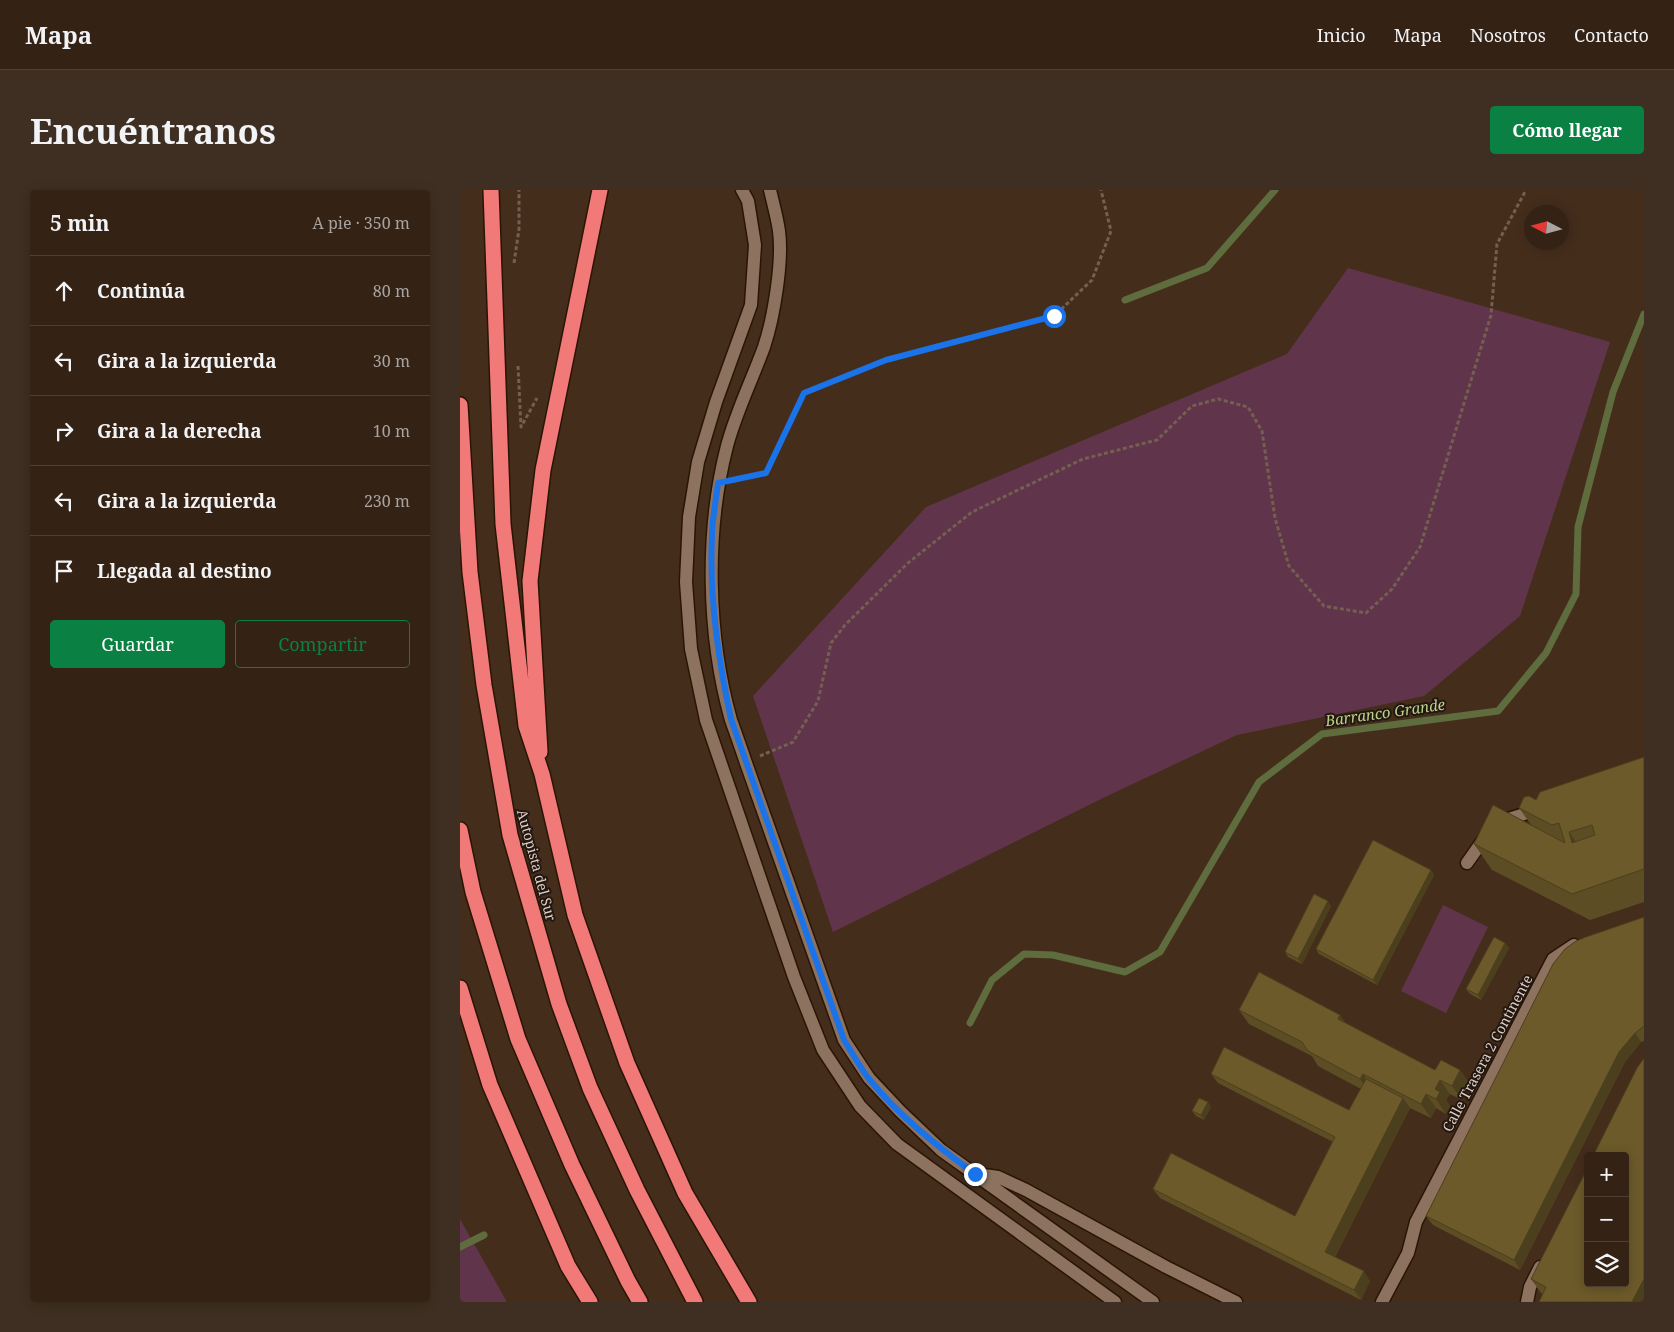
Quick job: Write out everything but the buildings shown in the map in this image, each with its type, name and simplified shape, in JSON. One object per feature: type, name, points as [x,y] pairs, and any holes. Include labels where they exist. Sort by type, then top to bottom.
[{"type":"highway","points":[[491,190],[504,524],[526,726],[542,774],[576,915],[627,1063],[686,1193],[749,1302]]},
{"type":"highway","points":[[542,774],[530,581],[543,470],[600,190]]},
{"type":"highway","name":"Autopista del Sur","points":[[460,405],[470,572],[484,685],[510,835],[559,1004],[590,1088],[637,1190],[695,1302]]},
{"type":"highway","points":[[460,830],[473,892],[518,1039],[572,1165],[640,1302]]},
{"type":"highway","points":[[460,988],[490,1085],[568,1266],[590,1302]]},
{"type":"street","points":[[742,190],[748,201],[755,246],[751,305],[716,402],[698,462],[689,517],[686,582],[691,649],[706,720],[794,978],[824,1050],[860,1106],[897,1144],[1115,1302]]},
{"type":"street","points":[[770,190],[779,231],[778,276],[771,319],[764,345],[727,444],[718,483],[712,536],[712,602],[720,667],[731,719],[746,763],[844,1040],[869,1078],[941,1150],[1153,1302]]},
{"type":"street","points":[[1468,863],[1495,824],[1551,806]]},
{"type":"street","name":"Calle Trasera 2 Continente","points":[[1382,1302],[1408,1253],[1416,1222],[1553,959],[1584,938]]},
{"type":"street","points":[[975,1174],[998,1177],[1026,1190],[1166,1267],[1236,1302]]},
{"type":"street","points":[[1527,1302],[1530,1287],[1548,1252]]},
{"type":"path","points":[[512,269],[519,229],[519,190]]},
{"type":"path","points":[[718,483],[766,473],[804,393],[886,360],[1054,316],[1092,280],[1111,231],[1101,190]]},
{"type":"path","points":[[746,763],[793,742],[818,702],[831,643],[845,625],[908,563],[972,512],[1083,459],[1157,440],[1192,406],[1218,399],[1248,407],[1262,431],[1276,518],[1289,566],[1324,606],[1366,613],[1392,589],[1420,547],[1491,315],[1497,244],[1526,190]]},
{"type":"path","points":[[518,358],[522,427],[540,392]]},
{"type":"shaded area","points":[[1348,268],[1610,342],[1520,616],[1424,696],[1237,735],[1105,797],[833,932],[753,696],[926,507],[1287,354]]},
{"type":"shaded area","points":[[1443,905],[1488,927],[1446,1013],[1401,991]]},
{"type":"shaded area","points":[[460,1219],[507,1302],[460,1302]]},
{"type":"waterway","points":[[1125,300],[1207,268],[1275,190]]},
{"type":"waterway","name":"Barranco Grande","points":[[970,1023],[992,980],[1024,954],[1053,955],[1125,972],[1160,952],[1259,782],[1322,734],[1498,711],[1546,653],[1576,594],[1578,527],[1613,392],[1644,314]]},
{"type":"waterway","points":[[460,1247],[484,1235]]},
{"type":"route","points":[[975,1174],[941,1150],[900,1111],[869,1078],[844,1040],[731,719],[720,667],[712,602],[712,536],[718,483],[766,473],[804,393],[886,360],[1054,316]]}]
